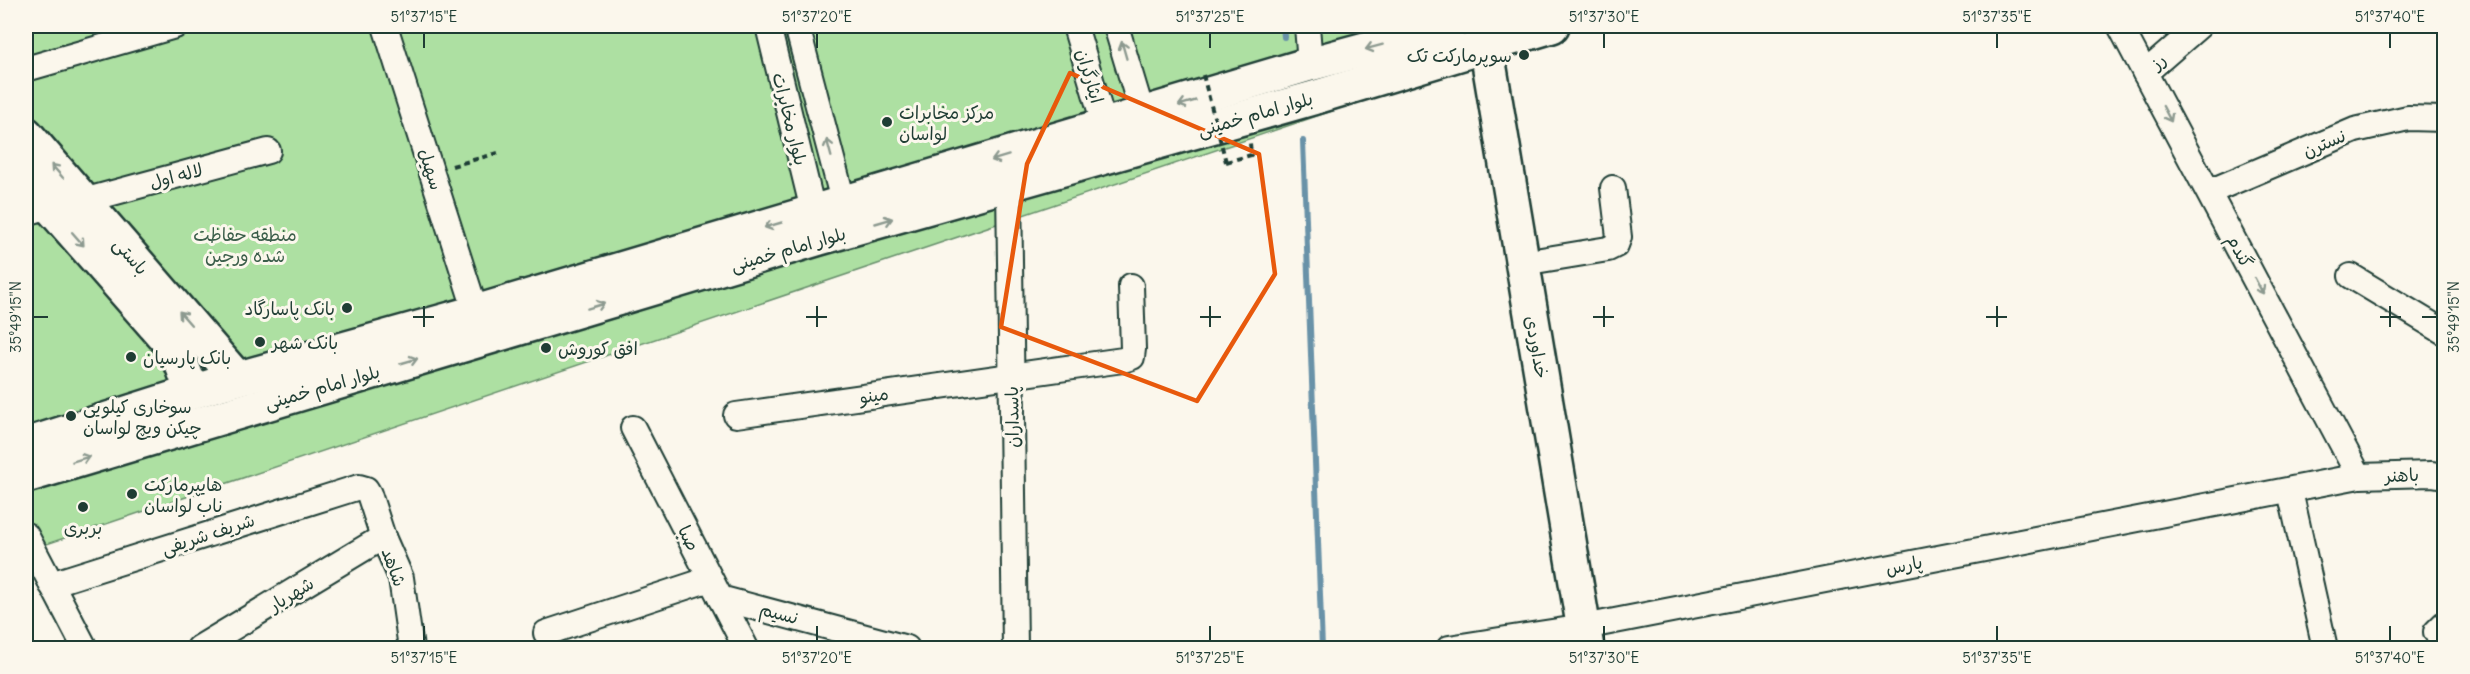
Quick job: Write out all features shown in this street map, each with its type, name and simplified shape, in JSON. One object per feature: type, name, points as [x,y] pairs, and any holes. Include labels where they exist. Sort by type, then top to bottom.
[{"type":"main road","name":"بلوار امام خمینی","points":[[26,445],[237,378],[476,312],[848,217],[1105,127],[1310,64],[1450,26]]},
{"type":"main road","name":"بلوار امام خمینی","points":[[848,217],[1009,185],[1313,98],[1552,26]]},
{"type":"main road","name":"خداوردی","points":[[1486,45],[1586,638]]},
{"type":"main road","name":"باستی","points":[[26,134],[237,378]]},
{"type":"main road","name":"باستی","points":[[26,179],[37,209],[177,351],[192,392]]},
{"type":"main road","name":"بلوار امام خمینی","points":[[26,476],[816,226]]},
{"type":"street","points":[[26,69],[175,26]]},
{"type":"street","name":"سهیل","points":[[385,26],[476,312]]},
{"type":"street","name":"بلوار مخابرات","points":[[768,26],[816,226]]},
{"type":"street","name":"بلوار مخابرات","points":[[796,26],[848,217]]},
{"type":"street","name":"ایثارگران","points":[[1075,26],[1105,127]]},
{"type":"street","points":[[1116,26],[1143,116]]},
{"type":"street","points":[[1307,26],[1310,64]]},
{"type":"street","name":"گندم","points":[[2120,26],[2359,476]]},
{"type":"street","name":"رز","points":[[2145,73],[2199,26]]},
{"type":"street","name":"نسترن","points":[[2209,192],[2355,130],[2408,118],[2445,119]]},
{"type":"street","name":"لاله اول","points":[[83,201],[268,151]]},
{"type":"street","name":"پاسداران","points":[[1009,185],[1015,648]]},
{"type":"street","points":[[1522,263],[1608,249],[1616,245],[1619,237],[1613,188]]},
{"type":"street","points":[[2350,276],[2445,332]]},
{"type":"street","name":"مینو","points":[[736,415],[1123,360],[1131,357],[1134,349],[1131,286]]},
{"type":"street","name":"صبا","points":[[633,428],[746,648]]},
{"type":"street","name":"باهنر","points":[[2359,476],[2432,474],[2445,476]]},
{"type":"street","name":"پارس","points":[[1449,648],[1586,638],[2359,476]]},
{"type":"street","name":"شریف شریفی","points":[[51,584],[349,489],[359,487],[366,489]]},
{"type":"street","name":"شاهد","points":[[366,489],[382,537],[401,578],[411,648]]},
{"type":"street","points":[[2290,491],[2325,648]]},
{"type":"street","points":[[26,535],[85,648]]},
{"type":"street","name":"شهریار","points":[[199,648],[382,537]]},
{"type":"street","points":[[546,633],[715,588]]},
{"type":"street","name":"نسیم","points":[[715,588],[907,648]]},
{"type":"path","points":[[1203,75],[1226,162],[1251,155]]},
{"type":"path","points":[[432,172],[498,153]]},
{"type":"highlighted area","points":[[1070,73],[1259,154],[1275,274],[1197,401],[1001,327],[1027,164]]},
{"type":"green space","name":"منطقه حفاظت شده ورجین","points":[[26,26],[1584,26],[26,551]]},
{"type":"waterway","points":[[1283,26],[1284,37]]},
{"type":"waterway","points":[[1303,141],[1322,648]]},
{"type":"place","name":"سوپرمارکت تک","points":[[1524,55]]},
{"type":"place","name":"مرکز مخابرات لواسان","points":[[887,122]]},
{"type":"place","name":"بانک پاسارگاد","points":[[347,308]]},
{"type":"place","name":"بانک شهر","points":[[260,342]]},
{"type":"place","name":"افق کوروش","points":[[546,348]]},
{"type":"place","name":"بانک پارسیان","points":[[131,357]]},
{"type":"place","name":"سوخاری کیلویی چیکن ویچ لواسان","points":[[71,416]]},
{"type":"place","name":"هایپرمارکت ناب لواسان","points":[[132,494]]},
{"type":"place","name":"بربری","points":[[83,507]]}]
